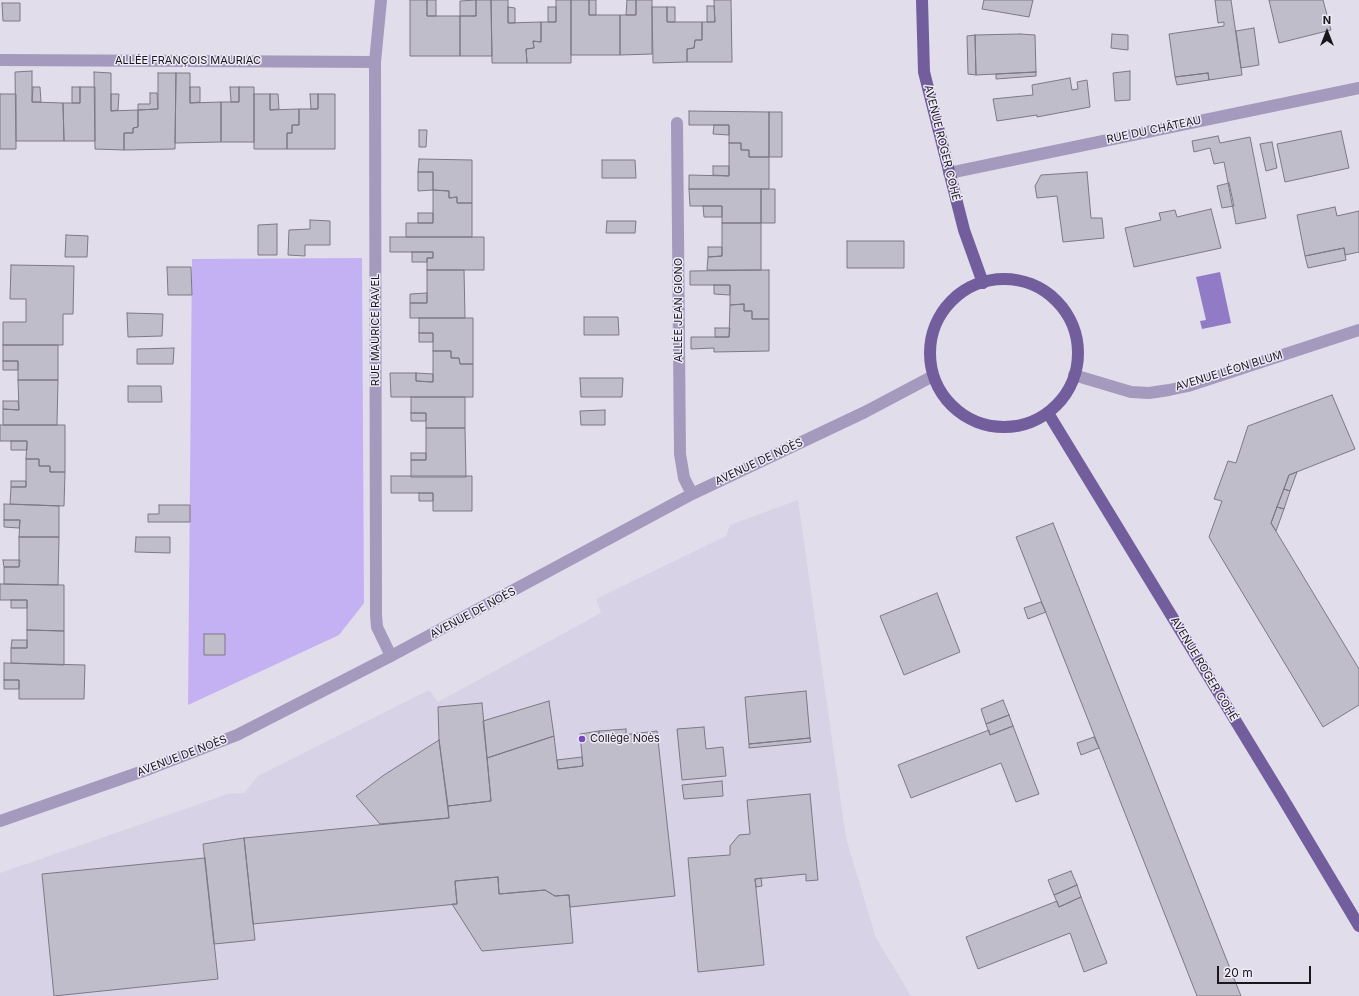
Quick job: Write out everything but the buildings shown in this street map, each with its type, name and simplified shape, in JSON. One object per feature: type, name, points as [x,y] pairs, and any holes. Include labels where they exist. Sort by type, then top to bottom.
[{"type":"main road","name":"AVENUE ROGER COHÉ","points":[[922,0],[924,72],[964,230],[983,283]]},
{"type":"main road","points":[[1002,279],[1021,281],[1043,290],[1061,306],[1073,327],[1078,351],[1074,375],[1064,396],[1048,413],[1025,424],[1000,427],[975,421],[957,410],[943,394],[933,376],[930,355],[931,335],[940,315],[951,300],[966,289],[983,283],[1002,279]]},
{"type":"main road","name":"AVENUE ROGER COHÉ","points":[[1048,413],[1359,926]]},
{"type":"street","name":"RUE MAURICE RAVEL","points":[[380,0],[375,62],[376,615],[377,627],[391,656]]},
{"type":"street","name":"ALLÉE FRANÇOIS MAURIAC","points":[[0,60],[375,62]]},
{"type":"street","name":"RUE DU CHÂTEAU","points":[[949,173],[1359,88]]},
{"type":"street","name":"ALLÉE JEAN GIONO","points":[[677,123],[680,454],[684,478],[692,494]]},
{"type":"street","name":"AVENUE LÉON BLUM","points":[[1074,375],[1131,392],[1149,393],[1188,386],[1359,330]]},
{"type":"street","name":"AVENUE DE NOÈS","points":[[0,821],[149,769],[237,735],[391,656],[692,494],[865,412],[933,376]]},
{"type":"shaded area","points":[[362,258],[364,603],[339,635],[188,705],[192,259]]},
{"type":"shaded area","points":[[1220,272],[1231,323],[1202,329],[1200,321],[1206,320],[1196,277]]},
{"type":"shaded area","name":"Collège Noès","points":[[798,500],[846,838],[876,938],[911,996],[0,996],[0,873],[228,794],[244,793],[258,776],[429,690],[438,702],[601,613],[596,599],[726,536],[730,525]]},
{"type":"place","name":"Collège Noès","points":[[582,739]]}]
